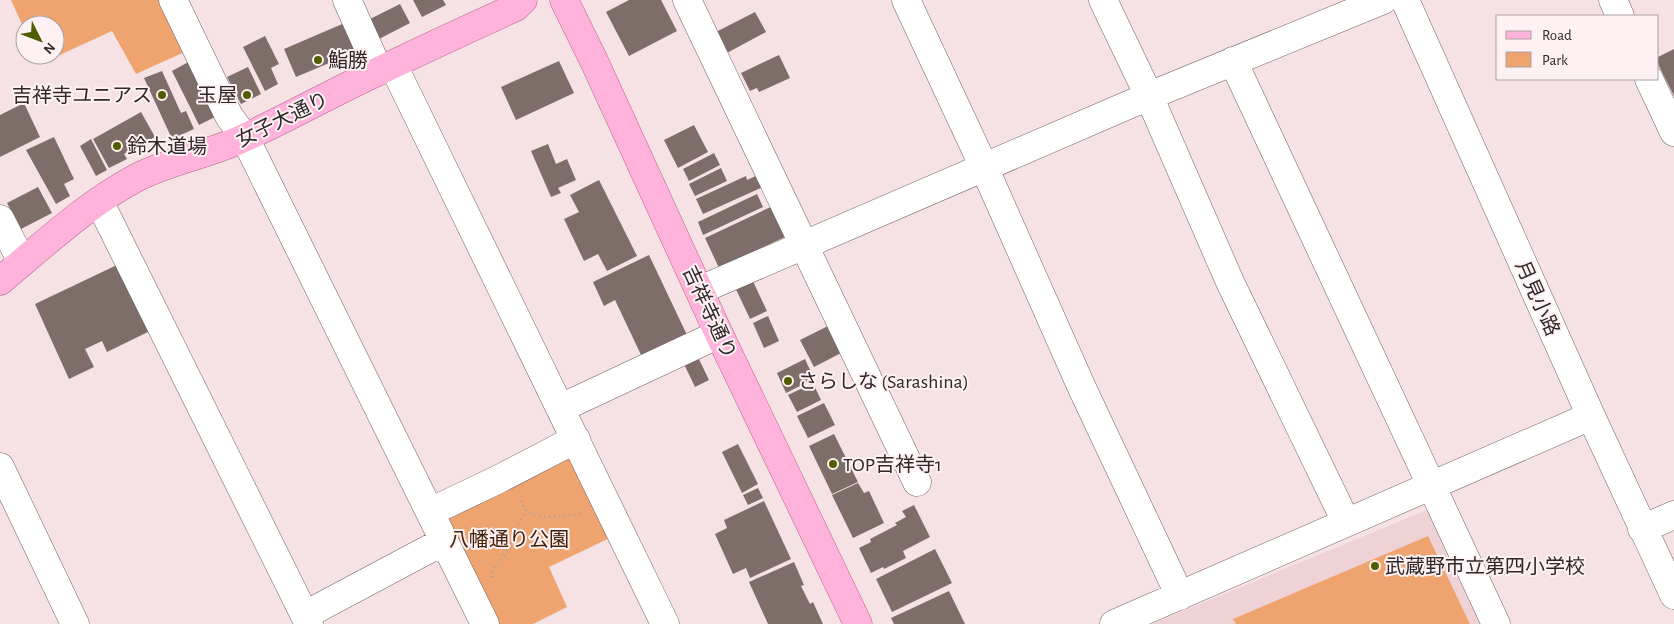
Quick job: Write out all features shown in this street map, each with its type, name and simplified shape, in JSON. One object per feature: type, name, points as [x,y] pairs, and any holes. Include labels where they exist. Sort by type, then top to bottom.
[{"type":"main road","name":"女子大通り","points":[[0,281],[99,201],[136,178],[164,166],[219,149],[245,138],[386,68],[516,7],[523,0]]},
{"type":"main road","name":"吉祥寺通り","points":[[564,0],[858,624]]},
{"type":"street","points":[[173,0],[229,116],[245,138],[484,624]]},
{"type":"street","points":[[347,0],[386,68],[561,408],[665,624]]},
{"type":"street","points":[[686,0],[805,244],[917,482]]},
{"type":"street","points":[[906,0],[984,167],[1082,388],[1180,596]]},
{"type":"street","points":[[1103,0],[1149,96],[1230,282],[1346,522]]},
{"type":"street","points":[[700,290],[1149,96],[1384,0]]},
{"type":"street","name":"月見小路","points":[[1405,0],[1642,529],[1674,595]]},
{"type":"street","points":[[1613,0],[1620,15]]},
{"type":"street","points":[[1232,61],[1496,624]]},
{"type":"street","points":[[1649,80],[1674,132]]},
{"type":"street","points":[[99,201],[307,619],[444,541]]},
{"type":"street","points":[[0,219],[22,262]]},
{"type":"street","points":[[561,408],[720,334]]},
{"type":"street","points":[[1114,624],[1591,416]]},
{"type":"street","points":[[430,512],[576,439]]},
{"type":"street","points":[[0,467],[75,624]]},
{"type":"street","points":[[1642,529],[1674,515]]},
{"type":"path","points":[[472,599],[491,583],[493,570],[509,549],[513,536],[526,510],[537,517],[571,516],[610,508]]},
{"type":"shaded area","name":"武蔵野市立第四小学校","points":[[1432,508],[1484,624],[1152,624]]},
{"type":"green space","points":[[11,0],[163,0],[189,50],[136,74],[112,31],[65,53],[65,15],[18,15]]},
{"type":"green space","name":"八幡通り公園","points":[[562,456],[577,460],[614,536],[549,567],[567,607],[533,624],[495,624],[445,517]]},
{"type":"green space","points":[[1428,536],[1470,624],[1236,624],[1233,619]]},
{"type":"building","points":[[413,0],[443,0],[446,5],[422,17]]},
{"type":"building","points":[[629,0],[661,0],[677,31],[629,56],[606,12]]},
{"type":"building","points":[[400,4],[410,23],[379,39],[370,19]]},
{"type":"building","points":[[755,12],[766,32],[725,54],[714,33]]},
{"type":"building","points":[[347,22],[360,50],[296,77],[284,49]]},
{"type":"building","points":[[265,36],[279,64],[271,68],[278,84],[265,91],[243,47]]},
{"type":"building","points":[[1674,49],[1674,96],[1659,66],[1659,56]]},
{"type":"building","points":[[779,55],[790,78],[759,92],[757,88],[750,91],[741,73]]},
{"type":"building","points":[[192,60],[219,115],[199,125],[172,71]]},
{"type":"building","points":[[559,61],[574,93],[516,120],[501,87]]},
{"type":"building","points":[[248,67],[261,94],[241,104],[227,77]]},
{"type":"building","name":"吉祥寺ユニアス","points":[[162,71],[181,113],[186,111],[194,129],[172,139],[144,78]]},
{"type":"building","points":[[24,103],[40,137],[0,157],[0,115]]},
{"type":"building","name":"鈴木道場","points":[[141,112],[155,137],[124,154],[127,159],[109,168],[93,139]]},
{"type":"building","points":[[694,125],[708,152],[678,168],[664,140]]},
{"type":"building","points":[[54,137],[74,179],[64,184],[70,196],[56,204],[26,150]]},
{"type":"building","points":[[91,139],[107,170],[96,176],[80,146]]},
{"type":"building","points":[[548,144],[556,164],[567,159],[576,180],[558,188],[561,193],[551,197],[531,151]]},
{"type":"building","points":[[714,153],[720,165],[689,181],[683,169]]},
{"type":"building","points":[[721,168],[727,181],[695,196],[689,184]]},
{"type":"building","points":[[760,174],[765,186],[703,214],[696,199],[746,176],[747,180]]},
{"type":"building","points":[[599,180],[637,256],[607,271],[598,254],[584,261],[564,219],[579,212],[570,195]]},
{"type":"building","points":[[38,187],[52,213],[21,229],[7,203]]},
{"type":"building","points":[[757,194],[763,207],[703,235],[698,222]]},
{"type":"building","points":[[777,204],[791,234],[719,268],[705,238]]},
{"type":"building","points":[[649,255],[687,335],[642,357],[615,300],[604,306],[593,282]]},
{"type":"building","points":[[119,264],[150,331],[107,352],[102,341],[85,349],[94,367],[69,379],[35,304]]},
{"type":"building","points":[[751,277],[767,311],[750,319],[734,285]]},
{"type":"building","points":[[768,316],[779,341],[764,348],[753,323]]},
{"type":"building","points":[[832,324],[845,351],[814,367],[800,340]]},
{"type":"building","points":[[697,355],[709,380],[695,387],[683,362]]},
{"type":"building","points":[[805,359],[814,379],[786,393],[777,373]]},
{"type":"building","points":[[813,383],[821,400],[797,412],[788,395]]},
{"type":"building","points":[[824,403],[835,425],[808,438],[797,416]]},
{"type":"building","name":"TOP吉祥寺1","points":[[834,434],[858,482],[832,494],[809,446]]},
{"type":"building","points":[[738,444],[758,484],[742,493],[722,452]]},
{"type":"building","points":[[858,483],[864,493],[869,491],[884,523],[853,538],[832,495]]},
{"type":"building","points":[[758,488],[763,498],[748,505],[743,495]]},
{"type":"building","points":[[764,501],[791,559],[750,578],[746,568],[733,574],[715,534],[727,528],[724,520]]},
{"type":"building","points":[[914,505],[930,537],[903,551],[906,558],[871,573],[859,548],[871,542],[870,539],[897,525],[895,523],[906,517],[902,511]]},
{"type":"building","points":[[935,549],[952,583],[892,612],[876,579]]},
{"type":"building","points":[[794,562],[804,585],[801,586],[810,604],[813,602],[823,624],[768,624],[749,582]]},
{"type":"building","points":[[949,591],[965,624],[894,624],[891,618]]},
{"type":"place","name":"鮨勝","points":[[318,60]]},
{"type":"place","name":"吉祥寺ユニアス","points":[[162,95]]},
{"type":"place","name":"玉屋","points":[[247,95]]},
{"type":"place","name":"鈴木道場","points":[[117,146]]},
{"type":"place","name":"さらしな (Sarashina)","points":[[788,381]]},
{"type":"place","name":"TOP吉祥寺1","points":[[833,464]]},
{"type":"place","name":"武蔵野市立第四小学校","points":[[1375,566]]}]
